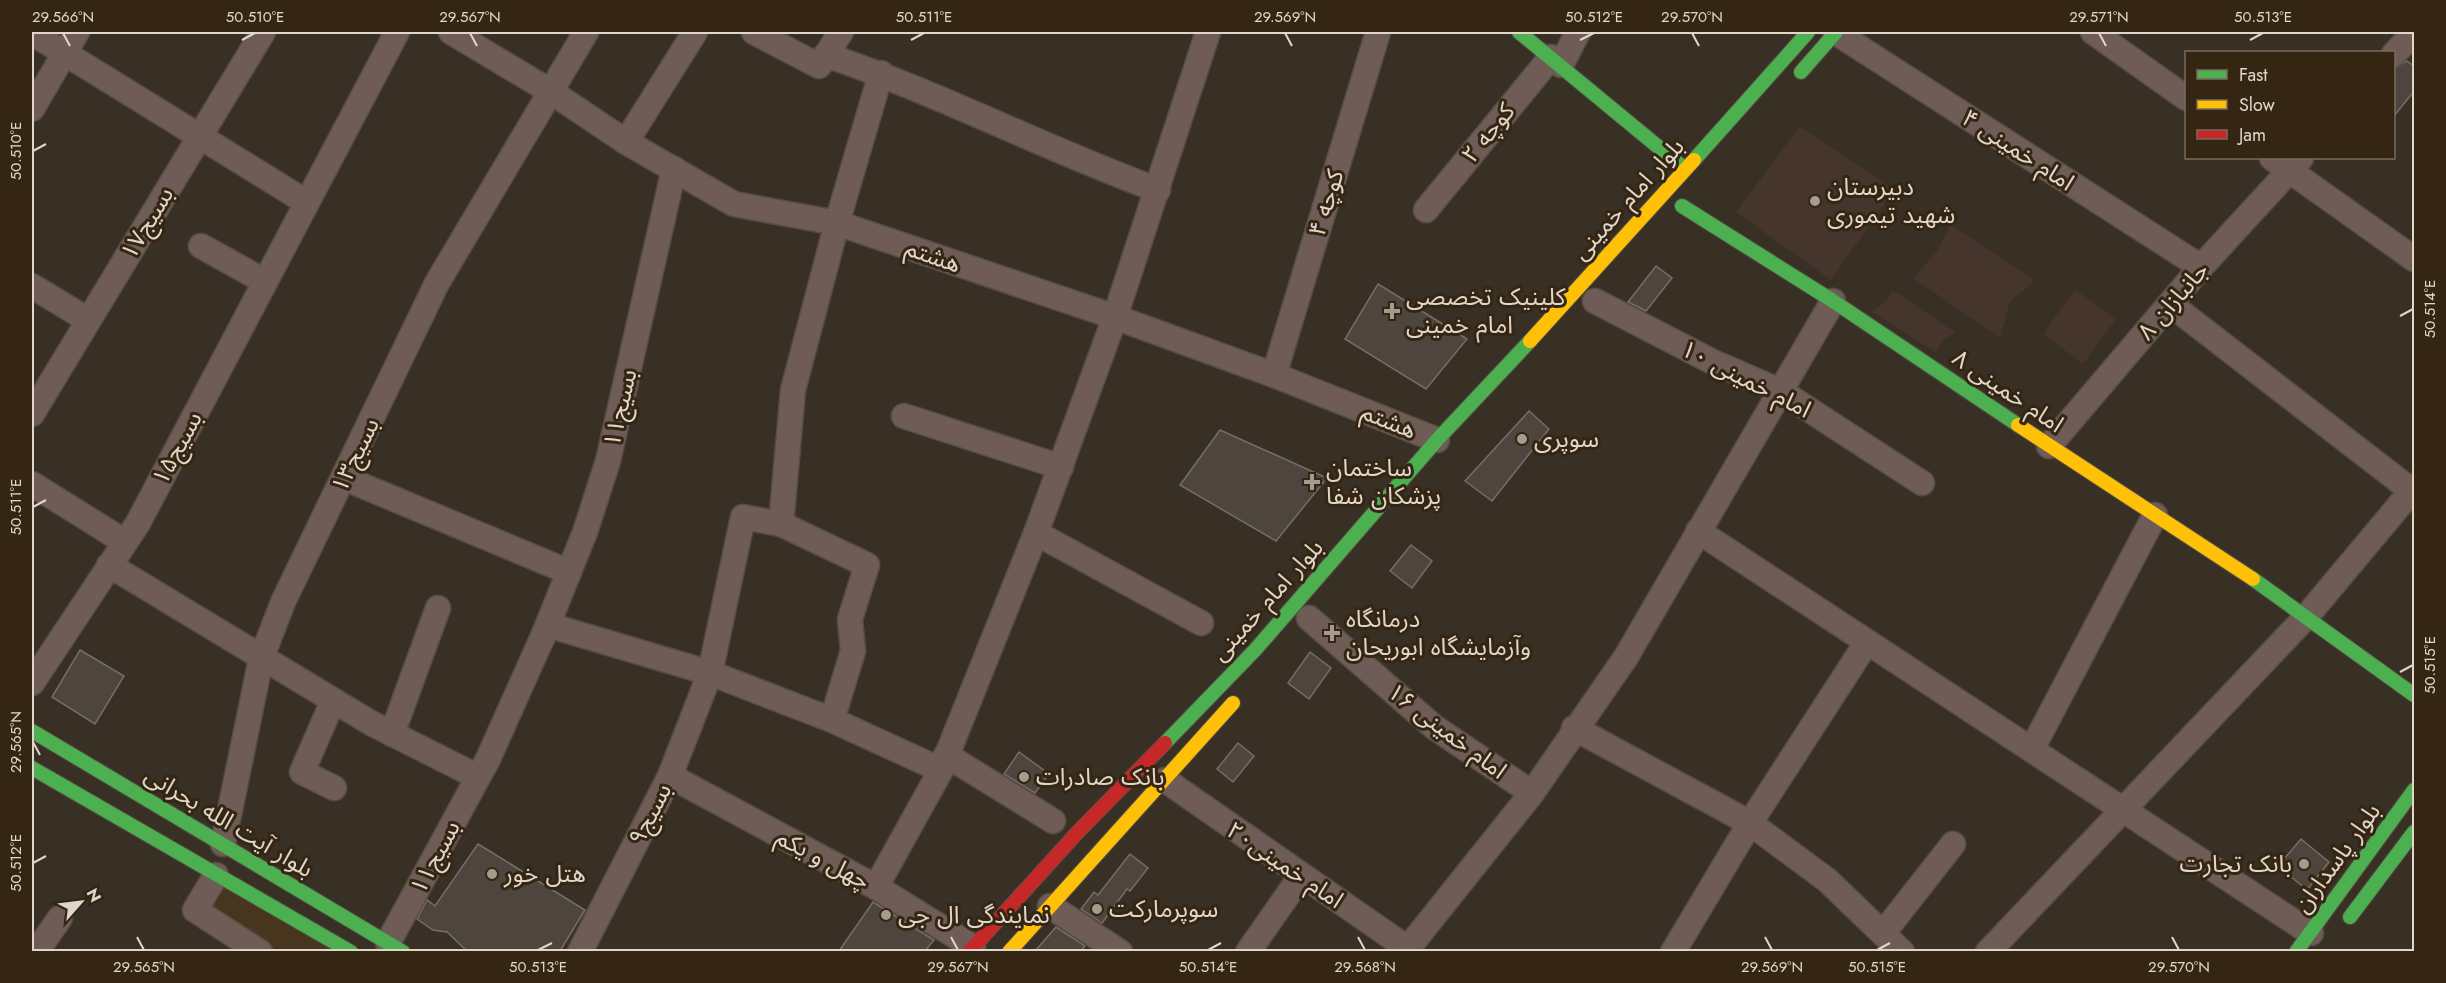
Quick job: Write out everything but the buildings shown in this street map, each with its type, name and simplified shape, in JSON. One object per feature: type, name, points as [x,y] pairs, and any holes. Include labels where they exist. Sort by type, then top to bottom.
[{"type":"main road","points":[[1519,32],[1685,169]]},
{"type":"main road","name":"بلوار امام خمینی","points":[[1009,951],[1011,928],[1076,834],[1255,650],[1437,440],[1564,305],[1808,32]]},
{"type":"main road","points":[[1789,86],[1836,32]]},
{"type":"main road","name":"امام خمینی ۸","points":[[1682,206],[1833,301],[2049,446],[2243,572],[2415,694]]},
{"type":"main road","name":"بلوار امام خمینی","points":[[971,949],[1050,906],[1244,690]]},
{"type":"main road","name":"بلوار آیت الله بحرانی","points":[[32,731],[396,947]]},
{"type":"main road","name":"بلوار آیت الله بحرانی","points":[[32,768],[351,951]]},
{"type":"main road","name":"بلوار پاسداران","points":[[2296,951],[2415,790]]},
{"type":"main road","name":"بلوار پاسداران","points":[[2344,925],[2415,832]]},
{"type":"street","points":[[32,109],[77,32]]},
{"type":"street","name":"بسیج۱۷","points":[[32,414],[263,32]]},
{"type":"street","name":"بسیج۱۵","points":[[32,683],[138,523],[397,32]]},
{"type":"street","name":"هشتم","points":[[451,32],[550,91],[626,142],[734,204],[837,223],[1114,317],[1274,375],[1437,440]]},
{"type":"street","name":"بسیج۱۳","points":[[222,844],[261,659],[283,602],[345,478],[437,283],[586,32]]},
{"type":"street","points":[[626,142],[694,32]]},
{"type":"street","points":[[754,32],[819,66],[841,32]]},
{"type":"street","points":[[876,887],[943,763],[1036,533],[1158,190],[1208,32]]},
{"type":"street","name":"کوچه ۴","points":[[1274,375],[1378,32]]},
{"type":"street","name":"کوچه ۲","points":[[1426,210],[1556,61],[1578,32]]},
{"type":"street","name":"امام خمینی ۴","points":[[1836,32],[2201,267]]},
{"type":"street","points":[[2092,32],[2185,97]]},
{"type":"street","points":[[32,33],[306,202]]},
{"type":"street","points":[[2395,53],[2415,33]]},
{"type":"street","points":[[826,55],[881,74],[1083,163],[1158,190]]},
{"type":"street","points":[[832,720],[854,651],[850,619],[867,565],[781,524],[793,390],[837,223],[881,74]]},
{"type":"street","points":[[2287,162],[2415,259]]},
{"type":"street","name":"جانبازان ۸","points":[[2049,446],[2287,162]]},
{"type":"street","name":"بسیج۱۱","points":[[396,947],[545,633],[585,532],[608,461],[674,169]]},
{"type":"street","points":[[201,246],[264,281]]},
{"type":"street","points":[[32,286],[88,320]]},
{"type":"street","name":"امام خمینی ۱۰","points":[[1596,301],[1711,361],[1782,392],[1922,483]]},
{"type":"street","points":[[1406,950],[1532,794],[1574,728],[1626,657],[1833,301]]},
{"type":"street","points":[[1988,951],[2306,617],[2413,490],[2170,304]]},
{"type":"street","points":[[904,416],[1061,466]]},
{"type":"street","points":[[345,478],[568,572]]},
{"type":"street","points":[[32,484],[125,542]]},
{"type":"street","points":[[2032,749],[2155,515]]},
{"type":"street","name":"بسیج۹","points":[[580,951],[670,776],[710,673],[743,518],[781,524]]},
{"type":"street","points":[[1698,531],[2311,933]]},
{"type":"street","points":[[1036,533],[1201,623]]},
{"type":"street","points":[[109,565],[333,702],[478,777]]},
{"type":"street","points":[[392,734],[438,608]]},
{"type":"street","name":"امام خمینی ۱۶","points":[[1308,619],[1434,727],[1532,794]]},
{"type":"street","points":[[545,633],[710,673],[943,763],[1053,821]]},
{"type":"street","points":[[1673,951],[1750,823],[1867,642]]},
{"type":"street","points":[[333,702],[303,772],[334,788]]},
{"type":"street","points":[[1574,728],[1750,823],[1827,880],[1889,944],[1953,844]]},
{"type":"street","name":"چهل و یکم","points":[[670,776],[876,887],[971,949]]},
{"type":"street","name":"امام خمینی۲۰","points":[[1164,780],[1406,950]]},
{"type":"street","points":[[216,875],[195,910],[260,951]]},
{"type":"street","points":[[1248,951],[1301,876]]},
{"type":"street","points":[[1050,906],[1119,951]]},
{"type":"street","points":[[36,951],[60,918]]},
{"type":"shaded area","name":"دبیرستان شهید تیموری","points":[[1800,126],[1894,190],[1831,280],[1736,212]]},
{"type":"shaded area","points":[[1950,224],[2035,280],[2010,302],[2000,338],[1913,278],[1938,250]]},
{"type":"shaded area","points":[[2075,289],[2116,319],[2083,364],[2043,334]]},
{"type":"shaded area","points":[[1893,290],[1956,333],[1944,339],[1936,352],[1872,312],[1888,299]]},
{"type":"shaded area","points":[[216,875],[349,951],[252,951],[195,910]]},
{"type":"traffic: fast","points":[[1519,32],[1685,169]]},
{"type":"traffic: fast","points":[[1694,160],[1808,32]]},
{"type":"traffic: fast","points":[[1801,72],[1836,32]]},
{"type":"traffic: fast","points":[[1682,206],[1833,301],[2018,425]]},
{"type":"traffic: fast","points":[[1165,743],[1255,650],[1437,440],[1530,341]]},
{"type":"traffic: fast","points":[[2253,579],[2414,695]]},
{"type":"traffic: fast","points":[[32,731],[403,952]]},
{"type":"traffic: fast","points":[[32,768],[351,952]]},
{"type":"traffic: fast","points":[[2296,952],[2414,790]]},
{"type":"traffic: fast","points":[[2350,917],[2414,832]]},
{"type":"traffic: slow","points":[[1530,341],[1694,160]]},
{"type":"traffic: slow","points":[[2018,425],[2253,579]]},
{"type":"traffic: slow","points":[[1009,952],[1233,703]]},
{"type":"traffic: jam","points":[[969,952],[1076,834],[1165,743]]},
{"type":"place","name":"دبیرستان شهید تیموری","points":[[1815,201]]},
{"type":"place","name":"کلینیک تخصصی امام خمینی","points":[[1392,311]]},
{"type":"place","name":"سوپری","points":[[1522,439]]},
{"type":"place","name":"ساختمان پزشکان شفا","points":[[1312,482]]},
{"type":"place","name":"درمانگاه وآزمایشگاه ابوریحان","points":[[1332,633]]},
{"type":"place","name":"بانک صادرات","points":[[1024,777]]},
{"type":"place","name":"بانک تجارت","points":[[2304,864]]},
{"type":"place","name":"هتل خور","points":[[492,874]]},
{"type":"place","name":"سوپرمارکت","points":[[1097,909]]},
{"type":"place","name":"نمایندگی ال جی","points":[[886,915]]}]
